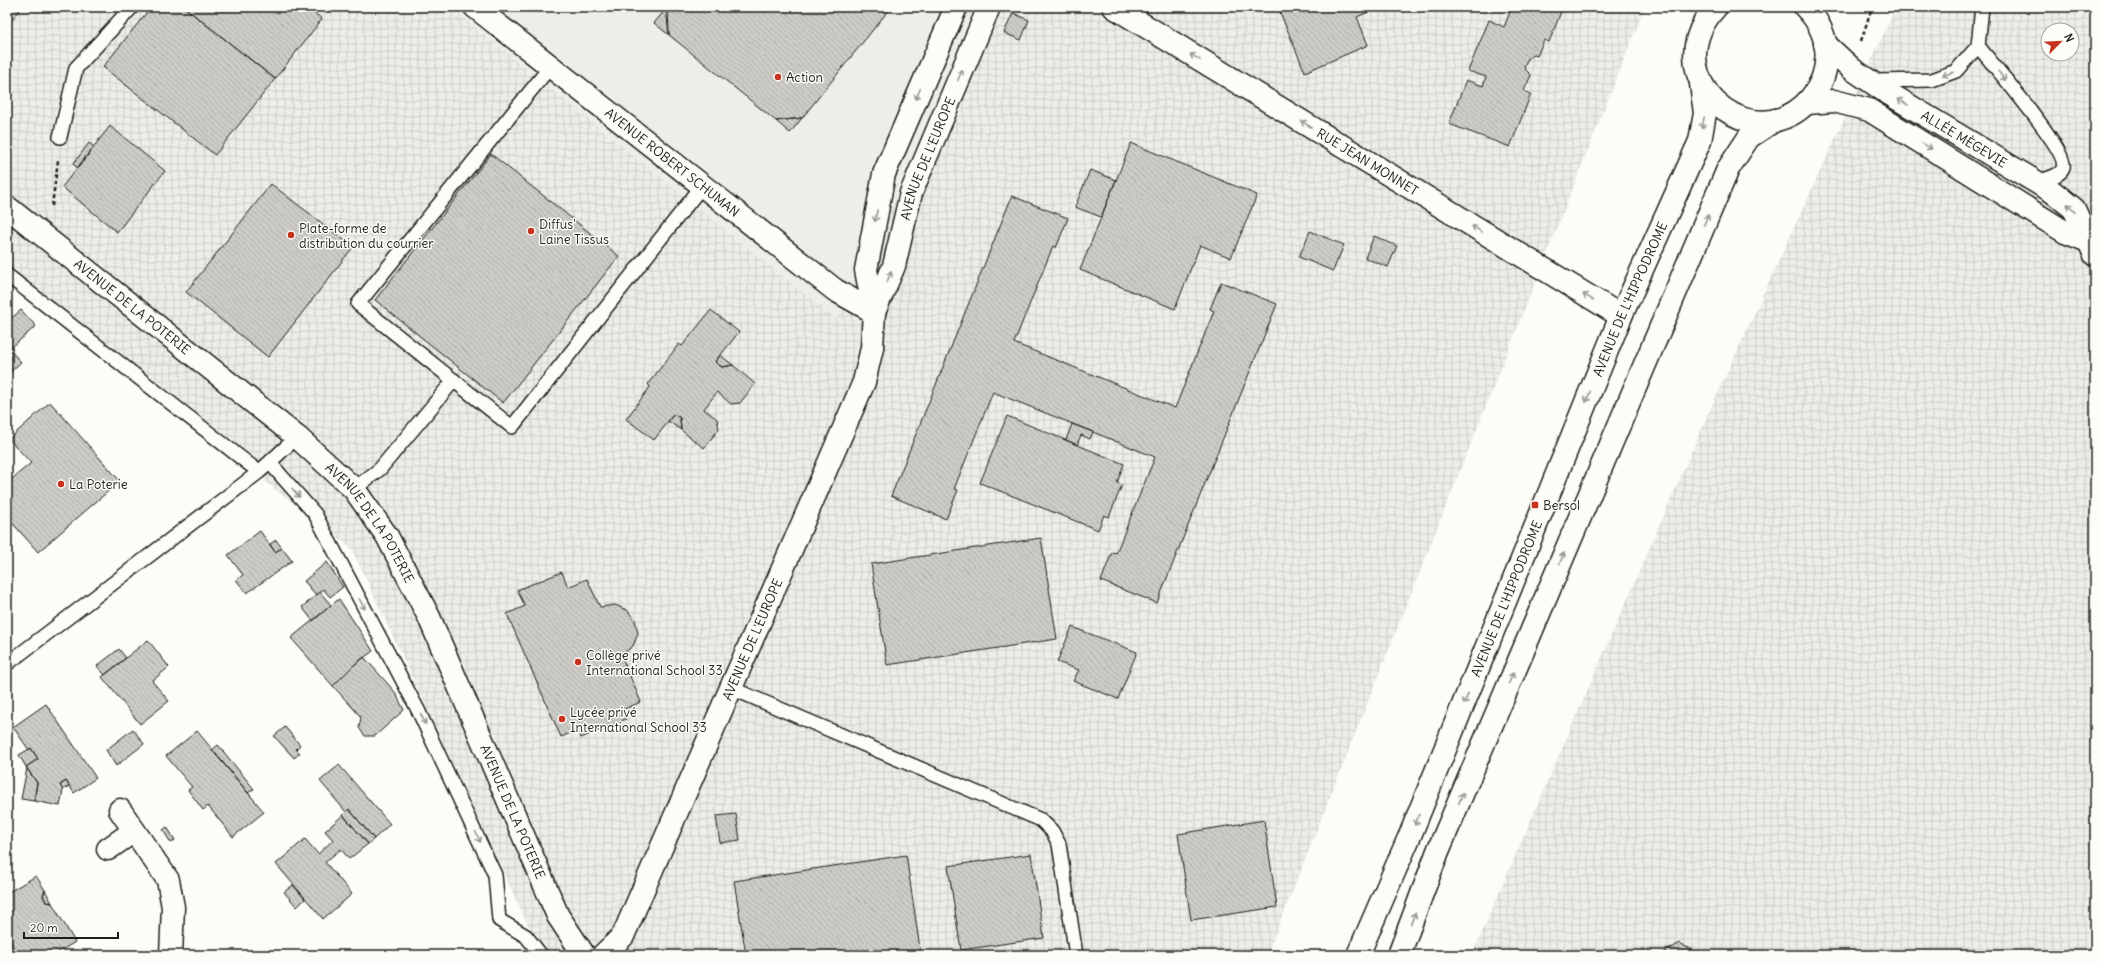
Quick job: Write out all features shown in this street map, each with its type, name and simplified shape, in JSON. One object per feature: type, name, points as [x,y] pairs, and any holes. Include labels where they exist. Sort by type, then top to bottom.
[{"type":"street","name":"AVENUE ROBERT SCHUMAN","points":[[475,7],[835,290],[874,312]]},
{"type":"street","name":"AVENUE DE L'EUROPE","points":[[603,955],[624,936],[864,382],[872,348],[874,312],[866,270],[884,174],[956,7]]},
{"type":"street","name":"AVENUE DE L'EUROPE","points":[[874,312],[894,266],[910,194],[989,7]]},
{"type":"street","name":"RUE JEAN MONNET","points":[[1114,7],[1621,316]]},
{"type":"street","points":[[1716,7],[1707,16],[1699,32],[1695,49],[1696,67],[1701,84],[1714,102],[1732,115],[1753,121],[1775,120]]},
{"type":"street","points":[[1399,955],[1441,844],[1728,169],[1749,137],[1775,120],[1792,114],[1807,103],[1818,89],[1825,72],[1827,53],[1824,34],[1811,10]]},
{"type":"street","name":"ALLÉE MÈGEVIE","points":[[1826,44],[1852,69],[1870,81],[2053,192],[2074,209],[2094,245]]},
{"type":"street","name":"AVENUE DE L'HIPPODROME","points":[[1358,955],[1411,834],[1621,316],[1700,141],[1705,114],[1701,84]]},
{"type":"street","name":"ALLÉE MÈGEVIE","points":[[1807,103],[1834,101],[1869,110],[2065,232],[2094,245]]},
{"type":"street","name":"AVENUE DE LA POTERIE","points":[[7,208],[297,437],[354,488],[387,536],[429,617],[558,916],[584,955]]},
{"type":"street","points":[[120,810],[168,880],[173,907],[172,955]]},
{"type":"street","points":[[108,849],[134,832]]},
{"type":"lane","points":[[60,137],[76,68],[132,7]]},
{"type":"lane","points":[[1870,81],[1932,80],[1956,71],[1978,46],[1982,7]]},
{"type":"lane","points":[[1978,46],[2053,139],[2064,159],[2064,167],[2061,173],[2037,182]]},
{"type":"lane","points":[[550,67],[358,304],[512,427],[702,186]]},
{"type":"lane","points":[[7,275],[259,472]]},
{"type":"lane","points":[[354,488],[380,469],[454,380]]},
{"type":"lane","points":[[7,664],[259,472],[297,437]]},
{"type":"lane","points":[[270,463],[315,514],[418,710],[495,875],[499,920],[526,936],[541,955]]},
{"type":"lane","points":[[731,688],[1041,820],[1052,831],[1059,844],[1076,955]]},
{"type":"path","points":[[46,238],[55,187],[60,137]]},
{"type":"shaded area","points":[[7,7],[450,7],[836,319],[992,7],[1645,7],[1267,955],[542,955],[352,549],[7,280]]},
{"type":"shaded area","points":[[450,7],[992,7],[836,319]]},
{"type":"shaded area","points":[[1896,7],[2095,7],[2095,955],[1472,955],[1708,414]]},
{"type":"building","points":[[7,7],[16,7],[20,10],[7,26]]},
{"type":"building","points":[[151,7],[184,7],[275,79],[215,155],[103,67]]},
{"type":"building","points":[[184,7],[307,7],[322,19],[275,79]]},
{"type":"building","name":"Action","points":[[668,7],[888,7],[888,11],[802,118],[776,121],[669,35]]},
{"type":"building","points":[[1285,7],[1380,7],[1357,17],[1368,45],[1305,72],[1279,10]]},
{"type":"building","points":[[1512,7],[1563,7],[1549,42],[1544,40],[1537,56],[1534,55],[1528,58],[1524,68],[1531,75],[1524,91],[1531,94],[1510,147],[1449,124],[1466,80],[1483,86],[1486,77],[1468,71],[1489,20],[1504,27]]},
{"type":"building","points":[[666,9],[669,35],[654,23]]},
{"type":"building","points":[[1013,13],[1029,20],[1021,40],[1004,33]]},
{"type":"building","points":[[802,118],[790,133],[776,121]]},
{"type":"building","points":[[110,126],[165,171],[117,232],[62,187]]},
{"type":"building","points":[[89,143],[94,147],[78,168],[73,164]]},
{"type":"building","points":[[1131,143],[1257,195],[1231,258],[1200,245],[1175,309],[1080,270]]},
{"type":"building","points":[[491,154],[619,256],[503,403],[375,300]]},
{"type":"building","points":[[1090,170],[1116,180],[1101,217],[1075,207]]},
{"type":"building","points":[[271,184],[353,247],[268,357],[186,292]]},
{"type":"building","points":[[1012,196],[1068,218],[1056,248],[1053,246],[1014,343],[1175,408],[1214,311],[1210,309],[1221,282],[1277,304],[1157,603],[1101,581],[1112,552],[1116,553],[1155,457],[993,392],[954,489],[958,490],[946,519],[891,496]]},
{"type":"building","points":[[1310,231],[1344,245],[1333,271],[1299,257]]},
{"type":"building","points":[[1374,236],[1397,246],[1388,267],[1365,258]]},
{"type":"building","points":[[21,310],[36,326],[12,347],[7,342],[7,322]]},
{"type":"building","points":[[711,310],[739,332],[715,362],[722,367],[733,365],[755,384],[740,403],[731,404],[717,392],[704,409],[717,419],[719,429],[704,448],[681,430],[680,418],[674,414],[654,440],[626,419],[650,387],[648,384],[679,344],[682,346]]},
{"type":"building","points":[[7,347],[21,362],[7,375]]},
{"type":"building","points":[[720,355],[733,365],[722,367],[715,362]]},
{"type":"building","points":[[50,402],[120,481],[38,552],[7,517],[7,483],[31,463],[9,439]]},
{"type":"building","points":[[674,414],[680,418],[681,430],[668,421]]},
{"type":"building","points":[[1007,416],[1124,464],[1117,483],[1122,485],[1109,517],[1104,515],[1098,530],[980,483]]},
{"type":"building","points":[[1072,424],[1093,432],[1090,439],[1081,435],[1077,445],[1066,440]]},
{"type":"building","points":[[260,531],[275,552],[282,548],[292,561],[247,593],[236,580],[243,575],[228,555]]},
{"type":"building","points":[[1041,538],[1057,639],[887,665],[871,564]]},
{"type":"building","points":[[276,540],[282,548],[275,552],[270,544]]},
{"type":"building","points":[[327,562],[343,587],[330,597],[323,589],[316,595],[304,581]]},
{"type":"building","points":[[562,572],[568,587],[587,579],[600,607],[615,605],[627,610],[635,620],[638,633],[633,646],[621,655],[641,702],[622,710],[626,719],[581,738],[578,730],[561,737],[507,614],[525,606],[517,590]]},
{"type":"building","points":[[320,592],[331,605],[313,621],[302,607]]},
{"type":"building","points":[[339,599],[373,651],[354,665],[333,686],[291,638]]},
{"type":"building","points":[[1072,627],[1137,652],[1118,699],[1073,681],[1079,670],[1057,662]]},
{"type":"building","points":[[148,640],[169,667],[152,681],[169,701],[140,724],[102,677]]},
{"type":"building","points":[[119,649],[126,658],[105,675],[97,666]]},
{"type":"building","points":[[364,657],[395,692],[404,710],[375,736],[365,736],[359,728],[361,717],[333,686]]},
{"type":"building","points":[[46,704],[96,778],[74,793],[66,781],[60,785],[63,790],[60,806],[34,801],[37,783],[26,767],[38,759],[31,748],[29,750],[13,727]]},
{"type":"building","points":[[285,727],[300,745],[296,749],[300,753],[294,758],[274,736]]},
{"type":"building","points":[[133,729],[144,744],[116,766],[106,750]]},
{"type":"building","points":[[197,731],[264,812],[233,837],[208,806],[203,810],[188,790],[192,787],[166,756]]},
{"type":"building","points":[[218,745],[254,789],[248,793],[212,750]]},
{"type":"building","points":[[31,748],[38,759],[26,767],[19,755]]},
{"type":"building","points":[[339,765],[390,824],[374,839],[349,809],[346,812],[320,781]]},
{"type":"building","points":[[27,768],[37,783],[34,801],[21,799]]},
{"type":"building","points":[[66,781],[69,786],[63,790],[60,785]]},
{"type":"building","points":[[349,809],[374,839],[368,844],[343,815]]},
{"type":"building","points":[[736,814],[740,840],[720,843],[716,816]]},
{"type":"building","points":[[343,815],[368,844],[349,859],[341,849],[325,862],[352,894],[323,919],[276,864],[305,839],[318,854],[333,840],[325,831]]},
{"type":"building","points":[[1264,820],[1277,907],[1191,920],[1178,834]]},
{"type":"building","points":[[167,827],[175,840],[171,843],[163,830]]},
{"type":"building","points":[[1031,854],[1044,938],[961,950],[948,866]]},
{"type":"building","points":[[906,855],[921,955],[746,955],[734,881]]},
{"type":"building","points":[[36,876],[45,890],[43,896],[46,902],[52,903],[75,942],[54,955],[18,955],[7,936],[7,893]]},
{"type":"building","points":[[293,885],[305,899],[297,907],[284,892]]},
{"type":"building","points":[[45,890],[52,903],[46,902],[43,896]]},
{"type":"building","points":[[1680,943],[1699,955],[1660,955]]},
{"type":"place","name":"Action","points":[[778,77]]},
{"type":"place","name":"Diffus' Laine Tissus","points":[[531,231]]},
{"type":"place","name":"Plate-forme de distribution du courrier","points":[[291,235]]},
{"type":"place","name":"La Poterie","points":[[61,484]]},
{"type":"place","name":"Bersol","points":[[1535,505]]},
{"type":"place","name":"Collège privé International School 33","points":[[578,662]]},
{"type":"place","name":"Lycée privé International School 33","points":[[562,719]]}]
